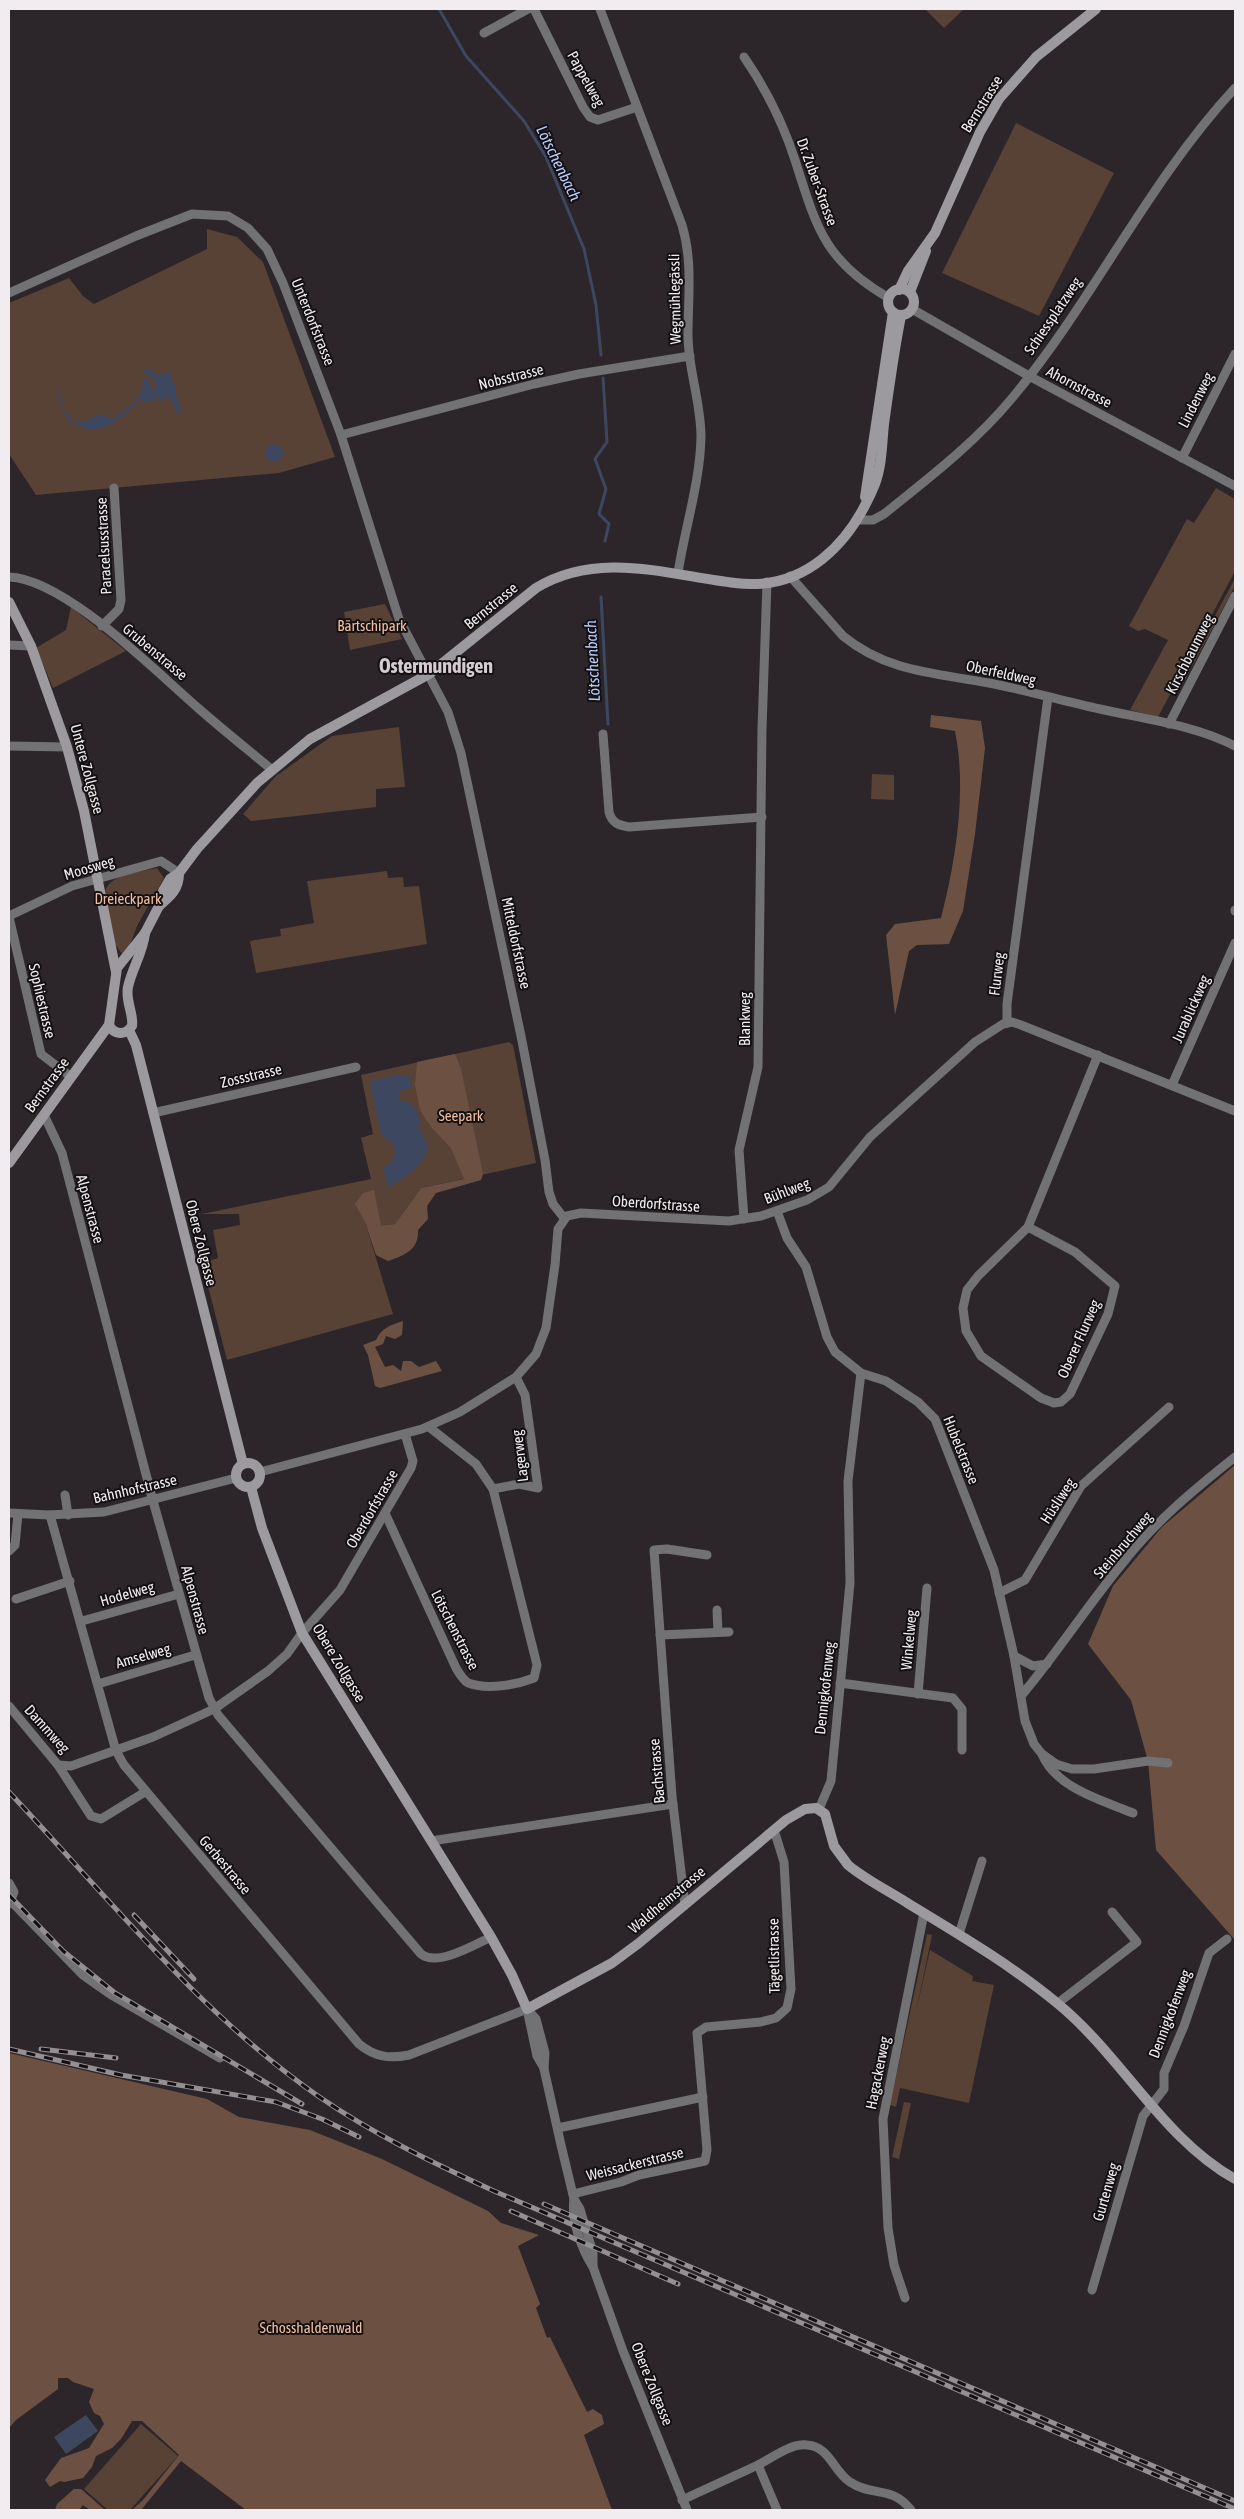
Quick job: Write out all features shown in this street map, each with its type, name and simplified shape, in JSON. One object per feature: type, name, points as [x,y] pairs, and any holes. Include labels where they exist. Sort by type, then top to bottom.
[{"type":"street","points":[[484,33],[528,9]]},
{"type":"street","name":"Pappelweg","points":[[534,9],[588,115],[596,120],[600,120],[637,107]]},
{"type":"street","name":"Wegmühlegässli","points":[[600,9],[682,225],[687,244],[690,279],[690,356],[699,409],[700,456],[678,573]]},
{"type":"street","name":"Bernstrasse","points":[[910,292],[929,243],[980,132],[1007,88],[1043,51],[1096,9]]},
{"type":"street","name":"Dr. Zuber-Strasse","points":[[744,57],[762,83],[779,119],[811,213],[822,236],[856,276],[889,298]]},
{"type":"street","name":"Schiessplatzweg","points":[[857,520],[873,520],[884,514],[966,444],[1002,410],[1029,376],[1176,158],[1235,88]]},
{"type":"street","name":"Unterdorfstrasse","points":[[9,293],[171,221],[192,214],[228,216],[248,228],[267,249],[310,350],[341,435],[399,619],[429,674]]},
{"type":"street","name":"Bernstrasse","points":[[899,290],[908,270],[929,243]]},
{"type":"street","points":[[899,290],[910,292],[914,299],[912,309],[897,314],[888,305],[889,298],[899,290]]},
{"type":"street","name":"Ahornstrasse","points":[[912,309],[1029,376],[1235,486]]},
{"type":"street","name":"Bernstrasse","points":[[129,1030],[132,1022],[127,995],[130,977],[143,949],[145,934],[159,906],[172,896],[179,884],[179,873],[197,849],[271,769],[310,739],[429,674],[536,588],[552,579],[579,570],[607,567],[678,573],[736,583],[767,582],[790,576],[814,565],[836,548],[857,520],[865,502],[882,369],[897,314]]},
{"type":"street","name":"Lindenweg","points":[[1182,458],[1235,354]]},
{"type":"street","name":"Nobsstrasse","points":[[341,435],[534,384],[579,374],[690,356]]},
{"type":"street","name":"Paracelsusstrasse","points":[[102,626],[119,609],[122,600],[114,488]]},
{"type":"street","name":"Oberfeldweg","points":[[790,576],[843,636],[853,644],[888,663],[1203,732],[1235,746]]},
{"type":"street","name":"Grubenstrasse","points":[[9,577],[21,578],[52,591],[102,626],[271,769]]},
{"type":"street","name":"Blankweg","points":[[744,1219],[739,1150],[758,1067],[762,729],[767,582]]},
{"type":"street","name":"Kirschbaumweg","points":[[1169,724],[1235,596]]},
{"type":"street","name":"Untere Zollgasse","points":[[9,602],[31,646],[67,747],[82,804],[112,950],[112,960],[116,972]]},
{"type":"street","points":[[9,645],[31,646]]},
{"type":"street","name":"Mitteldorfstrasse","points":[[429,674],[448,712],[461,753],[521,1036],[551,1199],[555,1208],[564,1218]]},
{"type":"street","name":"Flurweg","points":[[1007,1023],[1008,996],[1048,697]]},
{"type":"street","points":[[603,734],[609,812],[611,819],[618,825],[629,827],[762,817]]},
{"type":"street","points":[[9,746],[67,747]]},
{"type":"street","name":"Moosweg","points":[[9,917],[72,886],[161,861],[179,873]]},
{"type":"street","name":"Sophiestrasse","points":[[9,917],[40,1054],[71,1076]]},
{"type":"street","name":"Bernstrasse","points":[[116,972],[134,944],[145,934]]},
{"type":"street","name":"Jurablickweg","points":[[1172,1085],[1235,943]]},
{"type":"street","name":"Untere Zollgasse","points":[[112,950],[123,963]]},
{"type":"street","points":[[123,963],[128,967],[130,977]]},
{"type":"street","points":[[116,972],[110,1020],[118,1033],[129,1030]]},
{"type":"street","points":[[110,1020],[120,1010],[129,1014]]},
{"type":"street","name":"Bernstrasse","points":[[9,1163],[110,1020]]},
{"type":"street","points":[[1007,1023],[1021,1025],[1235,1111]]},
{"type":"street","name":"Bühlweg","points":[[744,1219],[777,1211],[815,1196],[836,1180],[870,1137],[975,1042],[998,1026],[1007,1023]]},
{"type":"street","name":"Obere Zollgasse","points":[[129,1030],[136,1045],[243,1464]]},
{"type":"street","name":"Oberer Flurweg","points":[[1028,1227],[1075,1252],[1115,1286],[1108,1314],[1070,1394],[1061,1402],[1054,1403],[1041,1398],[986,1360],[974,1347],[966,1331],[963,1308],[967,1290],[978,1276],[1028,1227],[1098,1055]]},
{"type":"street","name":"Zossstrasse","points":[[153,1113],[356,1067]]},
{"type":"street","name":"Alpenstrasse","points":[[44,1115],[62,1154],[152,1501],[196,1655],[214,1709],[424,1957],[429,1960],[440,1959],[491,1937]]},
{"type":"street","name":"Hubelstrasse","points":[[777,1211],[786,1238],[806,1267],[830,1344],[842,1359],[860,1373],[886,1381],[918,1402],[935,1419],[994,1570],[1014,1656],[1027,1731],[1049,1768],[1062,1780],[1101,1800],[1133,1813]]},
{"type":"street","name":"Oberdorfstrasse","points":[[564,1218],[576,1213],[712,1222],[744,1219]]},
{"type":"street","points":[[260,1472],[429,1426],[477,1402],[516,1378],[531,1361],[542,1340],[549,1314],[556,1266],[557,1233],[564,1218]]},
{"type":"street","name":"Dennigkofenweg","points":[[819,1809],[831,1781],[850,1582],[848,1481],[860,1373]]},
{"type":"street","name":"Lagerweg","points":[[429,1426],[476,1464],[493,1489],[519,1484],[538,1488],[525,1395],[516,1378]]},
{"type":"street","name":"Hüsliweg","points":[[999,1593],[1025,1580],[1080,1488],[1170,1407]]},
{"type":"street","name":"Oberdorfstrasse","points":[[68,1767],[116,1751],[214,1709],[268,1671],[288,1654],[302,1633],[346,1582],[413,1463],[405,1434]]},
{"type":"street","name":"Steinbruchweg","points":[[1021,1696],[1126,1558],[1160,1521],[1235,1458]]},
{"type":"street","points":[[243,1464],[253,1464],[260,1472],[258,1483],[251,1487],[242,1486],[236,1478],[236,1470],[243,1464]]},
{"type":"street","name":"Bahnhofstrasse","points":[[13,1514],[68,1515],[112,1511],[236,1478]]},
{"type":"street","name":"Obere Zollgasse","points":[[251,1487],[262,1528],[302,1633],[491,1937],[512,1975],[527,2009],[536,2019],[544,2053],[544,2069],[573,2196],[580,2209],[593,2253],[593,2267],[623,2351],[687,2510]]},
{"type":"street","name":"Lötschenstrasse","points":[[385,1513],[456,1668],[466,1682],[479,1686],[520,1684],[534,1678],[537,1665],[493,1489]]},
{"type":"street","points":[[65,1495],[68,1515]]},
{"type":"street","points":[[9,1551],[15,1546],[13,1514]]},
{"type":"street","name":"Gerbestrasse","points":[[50,1515],[82,1621],[116,1751],[124,1765],[367,2051],[389,2058],[409,2055],[527,2009]]},
{"type":"street","name":"Bachstrasse","points":[[685,1905],[673,1804],[654,1550],[667,1549],[707,1555]]},
{"type":"street","points":[[16,1599],[70,1582]]},
{"type":"street","name":"Winkelweg","points":[[918,1694],[927,1588]]},
{"type":"street","name":"Hodelweg","points":[[82,1621],[180,1594]]},
{"type":"street","points":[[717,1610],[718,1632]]},
{"type":"street","points":[[660,1634],[730,1632]]},
{"type":"street","name":"Amselweg","points":[[98,1684],[196,1655]]},
{"type":"street","points":[[1014,1656],[1032,1666],[1047,1664]]},
{"type":"street","name":"Winkelweg","points":[[840,1683],[953,1698],[962,1709],[962,1750]]},
{"type":"street","name":"Dammweg","points":[[9,1706],[58,1765],[68,1767]]},
{"type":"street","name":"Hubelstrasse","points":[[1042,1754],[1062,1767],[1078,1770],[1148,1761],[1168,1763]]},
{"type":"street","points":[[58,1765],[91,1816],[96,1820],[145,1792]]},
{"type":"street","points":[[431,1841],[673,1804]]},
{"type":"street","name":"Waldheimstrasse","points":[[527,2009],[612,1963],[774,1830],[805,1809],[819,1809]]},
{"type":"street","points":[[819,1809],[826,1816],[834,1846],[848,1865],[1023,1975],[1058,2004],[1104,2048],[1151,2103],[1198,2153],[1235,2179]]},
{"type":"street","name":"Tägetlistrasse","points":[[705,2161],[707,2150],[697,2033],[701,2028],[761,2022],[776,2018],[782,2014],[790,1999],[789,1936],[784,1862],[774,1830]]},
{"type":"street","points":[[959,1934],[982,1861]]},
{"type":"street","points":[[9,1883],[14,1892],[10,1903],[83,1974],[110,1994],[220,2058]]},
{"type":"street","points":[[1058,2004],[1137,1942],[1112,1912]]},
{"type":"street","name":"Hagackerweg","points":[[905,2298],[894,2265],[888,2228],[883,2119],[924,1913]]},
{"type":"street","name":"Dennigkofenweg","points":[[1151,2103],[1164,2089],[1164,2073],[1184,2026],[1209,1953],[1227,1939]]},
{"type":"street","points":[[558,2128],[703,2097]]},
{"type":"street","name":"Gurtenweg","points":[[1092,2290],[1142,2116],[1151,2103]]},
{"type":"street","name":"Weissackerstrasse","points":[[573,2196],[622,2182],[639,2175],[705,2161]]},
{"type":"street","points":[[682,2500],[797,2446],[812,2445],[824,2453],[840,2474],[852,2484],[894,2494],[902,2499],[911,2510]]},
{"type":"street","points":[[758,2465],[777,2510]]},
{"type":"green space","points":[[925,9],[964,9],[944,28]]},
{"type":"green space","points":[[1016,123],[1114,173],[1039,316],[942,273]]},
{"type":"green space","points":[[207,229],[237,237],[263,262],[335,457],[279,473],[36,495],[9,454],[9,303],[69,278],[83,296],[94,304],[207,249]]},
{"type":"green space","points":[[1216,488],[1235,499],[1235,571],[1158,717],[1130,710],[1168,640],[1145,629],[1138,631],[1129,626],[1187,519],[1194,523]]},
{"type":"green space","points":[[1234,580],[1235,586],[1179,691],[1176,689]]},
{"type":"green space","name":"Bärtschipark","points":[[385,604],[402,639],[350,650],[344,612]]},
{"type":"green space","points":[[71,607],[126,651],[53,688],[36,648],[66,630]]},
{"type":"green space","points":[[931,715],[981,721],[985,748],[975,834],[963,911],[949,944],[917,945],[909,951],[895,1015],[886,935],[895,924],[941,918],[951,872],[958,825],[960,777],[955,731],[930,727]]},
{"type":"green space","points":[[399,727],[405,787],[376,789],[376,807],[251,821],[243,814],[276,776],[332,736]]},
{"type":"green space","points":[[872,774],[894,775],[894,800],[871,799]]},
{"type":"green space","name":"Dreieckpark","points":[[157,868],[164,878],[137,926],[128,950],[122,954],[115,944],[105,894],[107,887],[111,882],[125,875]]},
{"type":"green space","points":[[387,871],[388,878],[403,877],[404,887],[419,886],[427,944],[256,973],[250,941],[281,936],[280,929],[314,923],[307,881]]},
{"type":"green space","name":"Seepark","points":[[509,1042],[513,1045],[536,1163],[421,1188],[395,1224],[381,1227],[365,1222],[393,1314],[227,1360],[202,1263],[218,1258],[213,1230],[240,1225],[239,1214],[202,1214],[371,1179],[361,1138],[373,1134],[361,1075]]},
{"type":"green space","name":"Seepark","points":[[455,1054],[461,1069],[483,1174],[481,1180],[436,1193],[427,1206],[428,1219],[418,1230],[418,1237],[413,1247],[405,1254],[388,1261],[376,1255],[365,1222],[355,1204],[363,1193],[374,1190],[381,1226],[395,1224],[421,1188],[464,1179],[451,1148],[432,1128],[420,1110],[415,1085],[417,1062]]},
{"type":"green space","points":[[403,1321],[402,1335],[395,1339],[386,1336],[383,1344],[375,1347],[385,1367],[393,1365],[401,1371],[403,1361],[411,1361],[419,1367],[436,1361],[442,1371],[380,1388],[375,1386],[368,1355],[363,1345],[376,1340],[387,1328]]},
{"type":"green space","points":[[1235,1465],[1235,1940],[1156,1850],[1148,1761],[1131,1700],[1088,1644],[1113,1586],[1162,1527]]},
{"type":"green space","points":[[927,1934],[932,1935],[916,2012],[930,1950],[973,1976],[972,1981],[994,1985],[969,2103],[900,2088],[896,2107],[890,2105]]},
{"type":"green space","name":"Schosshaldenwald","points":[[9,2053],[207,2099],[239,2117],[310,2130],[382,2159],[488,2211],[501,2223],[539,2235],[518,2246],[540,2304],[536,2308],[547,2338],[550,2337],[587,2412],[593,2409],[602,2415],[604,2424],[584,2435],[612,2510],[246,2510],[181,2461],[141,2510],[132,2510],[143,2500],[179,2455],[142,2421],[132,2421],[121,2439],[112,2448],[96,2456],[92,2467],[83,2478],[64,2482],[60,2481],[50,2487],[45,2480],[61,2458],[89,2448],[104,2424],[100,2416],[94,2413],[89,2402],[94,2389],[73,2382],[68,2378],[58,2378],[58,2389],[16,2420],[9,2428]]},
{"type":"green space","points":[[904,2102],[911,2103],[899,2159],[892,2157]]},
{"type":"green space","points":[[141,2424],[178,2456],[130,2510],[108,2510],[84,2489]]},
{"type":"green space","points":[[74,2489],[81,2489],[105,2510],[90,2510],[83,2505],[79,2510],[55,2510],[57,2504]]},
{"type":"water","points":[[148,368],[158,375],[169,372],[171,374],[171,384],[175,384],[175,393],[180,404],[181,414],[177,414],[170,397],[156,403],[160,394],[150,402],[143,402],[140,399],[130,410],[103,428],[85,429],[73,423],[63,413],[61,407],[74,421],[85,421],[101,414],[113,419],[138,397],[143,385],[143,377],[148,379],[152,390],[157,389],[152,377],[143,371]]},
{"type":"water","points":[[61,392],[61,407],[60,404],[58,395]]},
{"type":"water","points":[[270,444],[278,444],[283,449],[281,460],[270,462],[265,457],[265,449]]},
{"type":"water","points":[[408,1075],[411,1080],[411,1087],[400,1091],[400,1101],[409,1102],[417,1111],[421,1122],[418,1128],[425,1138],[427,1147],[421,1163],[388,1188],[383,1168],[391,1163],[395,1152],[393,1144],[381,1134],[370,1081]]},
{"type":"water","points":[[86,2415],[98,2431],[66,2454],[54,2437]]},
{"type":"waterway","name":"Lötschenbach","points":[[439,9],[466,56],[524,121],[546,157],[584,249],[596,305],[601,355]]},
{"type":"waterway","name":"Lötschenbach","points":[[603,378],[607,442],[595,459],[606,489],[599,514],[609,524],[605,541]]},
{"type":"waterway","name":"Lötschenbach","points":[[601,597],[608,724]]},
{"type":"railway","points":[[9,1792],[156,1952],[234,2029],[275,2064],[318,2096],[360,2123],[426,2159],[494,2191],[1235,2509]]},
{"type":"railway","points":[[9,1895],[63,1951],[115,1993],[302,2104]]},
{"type":"railway","points":[[134,1915],[194,1979]]},
{"type":"railway","points":[[9,2049],[121,2075],[276,2102],[322,2119],[359,2137]]},
{"type":"railway","points":[[41,2049],[116,2058]]},
{"type":"railway","points":[[544,2204],[1235,2501]]},
{"type":"railway","points":[[511,2211],[678,2284]]},
{"type":"district","name":"Ostermundigen","points":[[436,666]]}]
